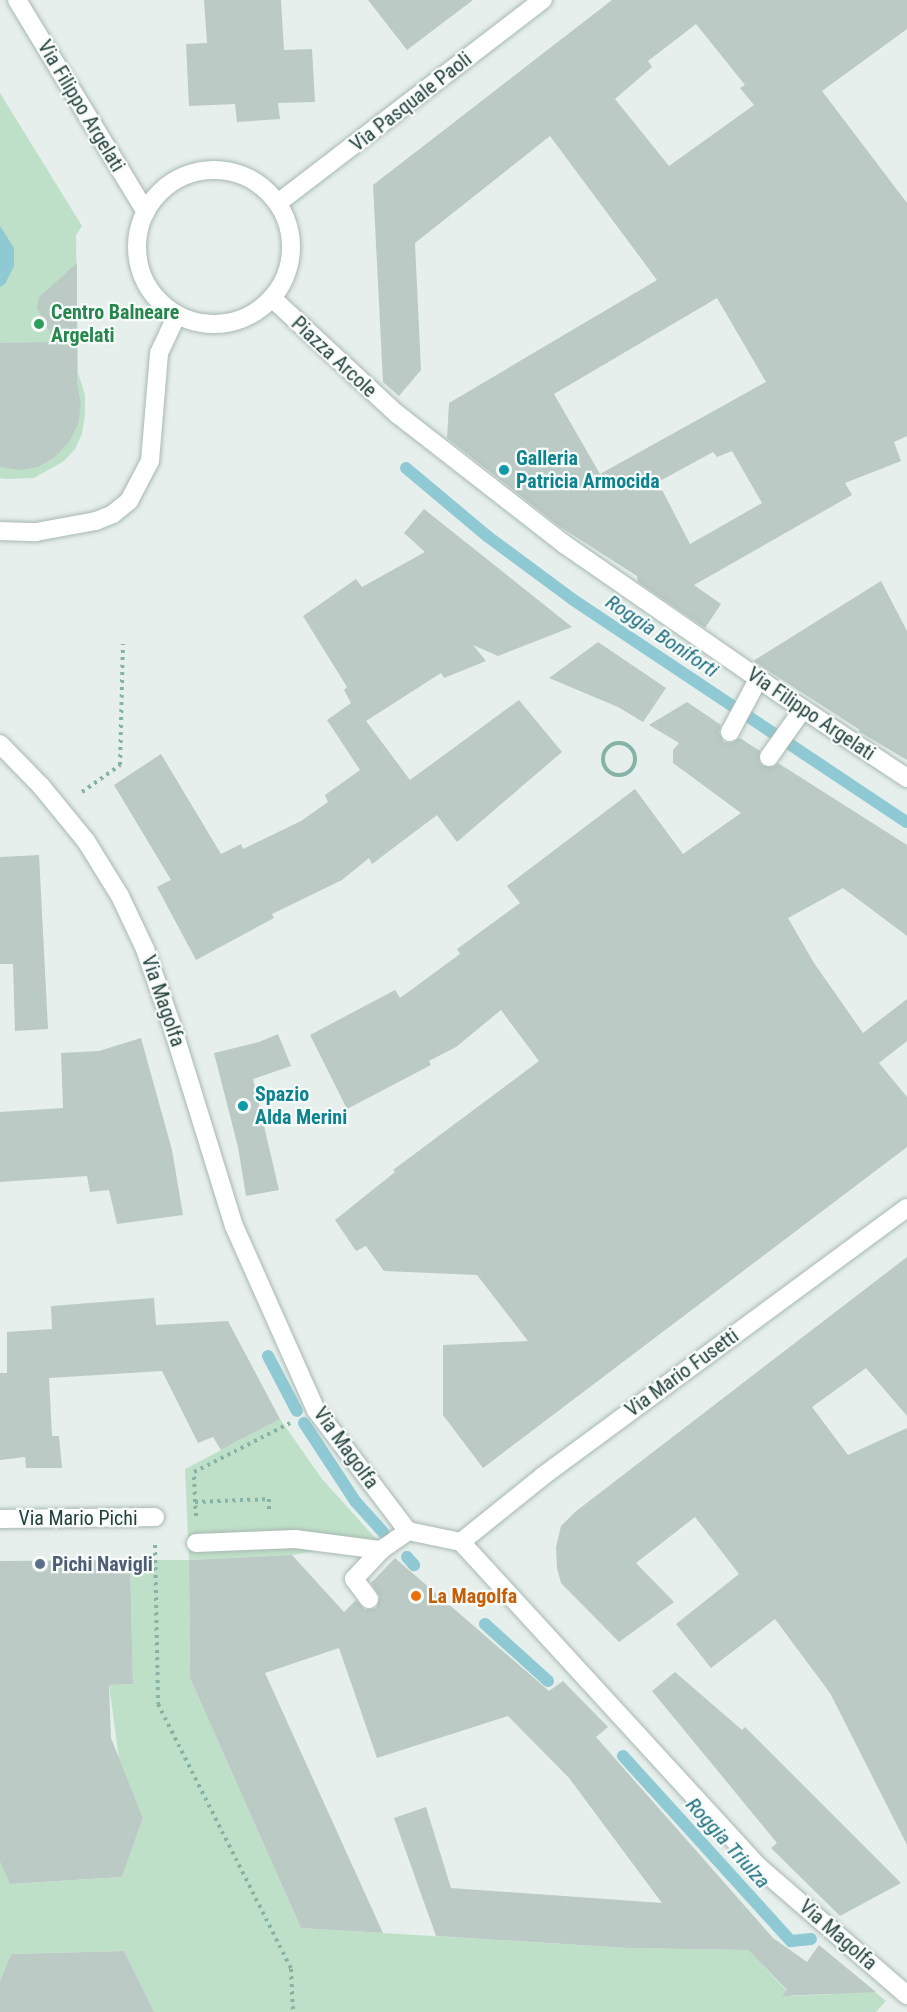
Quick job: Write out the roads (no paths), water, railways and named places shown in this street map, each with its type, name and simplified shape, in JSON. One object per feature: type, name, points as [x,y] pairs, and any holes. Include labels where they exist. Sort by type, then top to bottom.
[{"type":"street","name":"Via Filippo Argelati","points":[[16,0],[146,212]]},
{"type":"street","name":"Via Pasquale Paoli","points":[[278,204],[543,0]]},
{"type":"street","points":[[205,170],[224,170],[251,178],[266,189],[278,204],[289,228],[291,255],[284,281],[272,298],[252,315],[233,322],[203,325],[190,322],[177,315],[154,296],[140,270],[138,241],[146,212],[156,196],[170,183],[205,170]]},
{"type":"street","name":"Piazza Arcole","points":[[272,298],[397,414]]},
{"type":"street","points":[[0,531],[36,532],[96,521],[113,514],[129,501],[150,461],[159,353],[177,315]]},
{"type":"street","name":"Via Filippo Argelati","points":[[397,414],[564,544],[797,717],[907,777]]},
{"type":"street","points":[[730,732],[754,687]]},
{"type":"street","points":[[769,757],[797,717]]},
{"type":"street","name":"Via Magolfa","points":[[0,744],[41,786],[86,841],[120,896],[145,949],[173,1029],[234,1226],[316,1410],[408,1531]]},
{"type":"street","name":"Via Mario Fusetti","points":[[460,1542],[543,1476],[907,1208]]},
{"type":"street","name":"Via Mario Pichi","points":[[0,1519],[155,1518]]},
{"type":"street","points":[[369,1599],[354,1579],[381,1550],[408,1531],[460,1542]]},
{"type":"street","points":[[196,1543],[295,1539],[381,1550]]},
{"type":"street","name":"Via Magolfa","points":[[460,1542],[759,1867],[907,1995]]},
{"type":"water","points":[[0,226],[14,248],[14,266],[5,284],[0,287]]},
{"type":"waterway","name":"Roggia Boniforti","points":[[406,468],[487,536],[572,599],[907,822]]},
{"type":"waterway","name":"Roggia Triulza","points":[[268,1356],[297,1411]]},
{"type":"waterway","name":"Roggia Triulza","points":[[304,1423],[355,1501],[383,1532]]},
{"type":"waterway","name":"Roggia Triulza","points":[[407,1557],[414,1565]]},
{"type":"waterway","name":"Roggia Triulza","points":[[485,1624],[548,1681]]},
{"type":"waterway","name":"Roggia Triulza","points":[[623,1756],[791,1941],[811,1939]]},
{"type":"place","name":"Centro Balneare Argelati","points":[[39,324]]},
{"type":"place","name":"Galleria Patricia Armocida","points":[[504,470]]},
{"type":"place","name":"Spazio Alda Merini","points":[[243,1106]]},
{"type":"place","name":"Pichi Navigli","points":[[40,1564]]},
{"type":"place","name":"La Magolfa","points":[[416,1596]]}]
